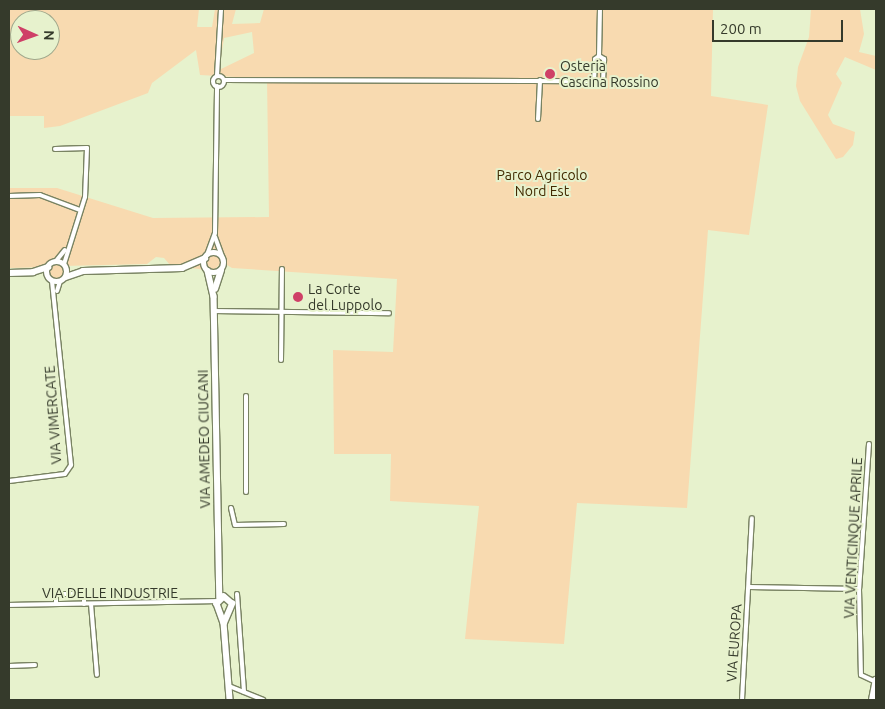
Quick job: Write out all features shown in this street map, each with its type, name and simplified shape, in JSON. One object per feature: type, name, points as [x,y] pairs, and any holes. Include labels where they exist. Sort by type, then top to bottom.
[{"type":"main road","points":[[191,267],[206,257],[222,256]]},
{"type":"main road","name":"VIA AMEDEO CIUCANI","points":[[214,296],[225,263],[222,256]]},
{"type":"main road","name":"VIA AMEDEO CIUCANI","points":[[206,257],[215,311],[221,582],[219,604],[224,623],[230,700]]},
{"type":"main road","points":[[9,272],[32,272],[48,267],[56,261],[83,271]]},
{"type":"main road","points":[[64,265],[66,277]]},
{"type":"main road","points":[[48,267],[50,280]]},
{"type":"main road","points":[[32,272],[60,282],[66,277],[83,271],[191,267],[208,271],[221,271]]},
{"type":"main road","name":"VIA AMEDEO CIUCANI","points":[[221,582],[232,604],[224,623]]},
{"type":"main road","points":[[228,597],[219,604],[228,611]]},
{"type":"main road","points":[[872,700],[876,681]]},
{"type":"street","points":[[221,9],[217,75],[224,80],[603,81],[604,60],[599,56]]},
{"type":"street","points":[[594,81],[595,59],[599,56],[600,9]]},
{"type":"street","name":"VIA AMEDEO CIUCANI","points":[[217,75],[213,82],[218,86],[215,232],[222,256]]},
{"type":"street","points":[[218,86],[224,80]]},
{"type":"street","points":[[538,119],[540,80]]},
{"type":"street","points":[[55,149],[87,148],[85,197],[67,246],[64,265]]},
{"type":"street","points":[[9,196],[40,195],[80,210]]},
{"type":"street","name":"VIA AMEDEO CIUCANI","points":[[206,257],[215,232]]},
{"type":"street","points":[[56,261],[67,246]]},
{"type":"street","points":[[281,360],[282,269]]},
{"type":"street","name":"VIA VIMERCATE","points":[[9,481],[65,474],[71,465],[56,296],[50,280]]},
{"type":"street","name":"VIA VIMERCATE","points":[[56,296],[60,282]]},
{"type":"street","points":[[215,311],[282,310],[389,313]]},
{"type":"street","points":[[246,396],[246,492]]},
{"type":"street","name":"VIA VENTICINQUE APRILE","points":[[870,444],[859,590],[861,675],[876,681]]},
{"type":"street","points":[[231,508],[236,526],[284,524]]},
{"type":"street","name":"VIA EUROPA","points":[[742,700],[752,518]]},
{"type":"street","points":[[749,587],[859,590]]},
{"type":"street","points":[[56,604],[56,594],[84,594],[84,604]]},
{"type":"street","points":[[237,594],[244,692]]},
{"type":"street","points":[[91,604],[97,675]]},
{"type":"street","name":"VIA DELLE INDUSTRIE","points":[[9,605],[219,604]]},
{"type":"street","points":[[9,666],[35,665]]},
{"type":"street","points":[[229,686],[264,700]]},
{"type":"green space","name":"Parco Agricolo Nord Est","points":[[9,9],[199,9],[197,27],[212,27],[215,9],[236,9],[232,24],[260,23],[264,9],[713,9],[711,96],[768,105],[749,235],[708,230],[687,508],[577,503],[564,644],[465,639],[479,506],[390,501],[391,454],[334,454],[333,350],[393,352],[397,279],[232,268],[222,262],[213,271],[170,265],[164,258],[156,257],[147,264],[63,266],[64,275],[57,279],[50,276],[50,267],[9,268],[9,188],[57,188],[153,218],[269,217],[267,79],[200,75],[196,50],[152,83],[148,93],[60,126],[44,128],[44,116],[9,116]],"holes":[[[252,32],[254,53],[219,70],[224,38]]]},
{"type":"green space","points":[[811,9],[860,9],[864,34],[859,52],[876,56],[876,70],[845,57],[836,74],[842,83],[828,115],[833,124],[855,132],[853,145],[843,157],[836,159],[800,101],[796,86],[798,67],[809,37]]},
{"type":"place","name":"Osteria Cascina Rossino","points":[[550,74]]},
{"type":"place","name":"La Corte del Luppolo","points":[[298,297]]}]
